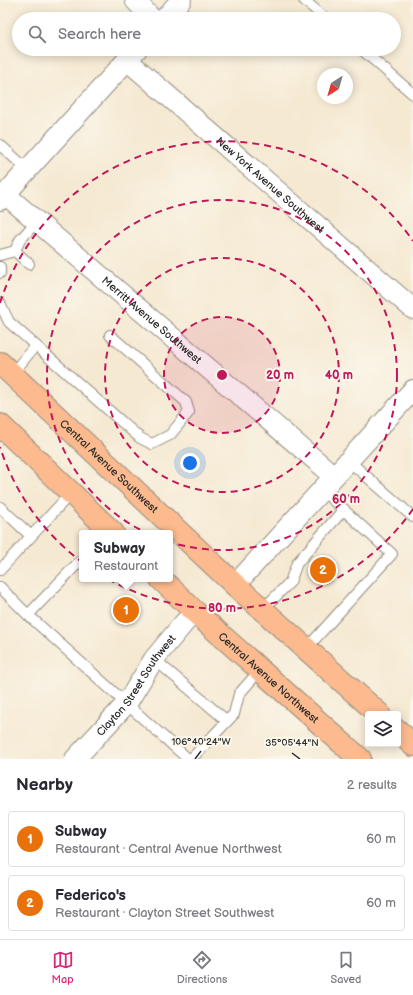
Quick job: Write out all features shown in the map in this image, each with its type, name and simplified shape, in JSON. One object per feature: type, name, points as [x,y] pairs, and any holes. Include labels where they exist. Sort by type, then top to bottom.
[{"type":"main road","name":"Central Avenue Southwest","points":[[6,369],[262,610],[376,711]]},
{"type":"main road","points":[[0,425],[110,530]]},
{"type":"main road","name":"Central Avenue Northwest","points":[[164,582],[195,612],[360,759]]},
{"type":"main road","points":[[401,734],[413,745]]},
{"type":"street","points":[[135,0],[146,12]]},
{"type":"street","points":[[170,12],[181,0]]},
{"type":"street","points":[[3,198],[131,56]]},
{"type":"street","name":"New York Avenue Southwest","points":[[133,56],[413,308]]},
{"type":"street","name":"Merritt Avenue Southwest","points":[[3,198],[37,221],[328,483]]},
{"type":"street","points":[[235,585],[413,390]]},
{"type":"street","name":"Clayton Street Southwest","points":[[75,759],[127,703],[154,659],[195,612]]},
{"type":"lane","points":[[304,0],[318,12]]},
{"type":"lane","points":[[369,56],[413,94]]},
{"type":"lane","points":[[0,145],[28,170]]},
{"type":"lane","points":[[16,251],[20,240],[37,221]]},
{"type":"lane","points":[[0,255],[16,251]]},
{"type":"lane","points":[[16,251],[29,264]]},
{"type":"lane","points":[[0,267],[0,273]]},
{"type":"lane","points":[[0,303],[9,322],[140,438],[152,444],[170,436],[189,412],[186,402],[110,334]]},
{"type":"lane","points":[[6,369],[35,346]]},
{"type":"lane","points":[[349,461],[413,517]]},
{"type":"lane","points":[[306,649],[392,554],[344,509],[328,483]]},
{"type":"lane","points":[[0,570],[71,493]]},
{"type":"lane","points":[[0,507],[31,536]]},
{"type":"lane","points":[[262,610],[290,582],[297,563],[344,509]]},
{"type":"lane","points":[[28,615],[78,562]]},
{"type":"lane","points":[[0,587],[28,615],[188,759]]},
{"type":"lane","points":[[154,659],[227,722]]},
{"type":"lane","points":[[191,759],[234,714],[239,694],[260,670]]},
{"type":"place","name":"Federico's","points":[[323,570]]},
{"type":"place","name":"Subway","points":[[126,610]]}]
